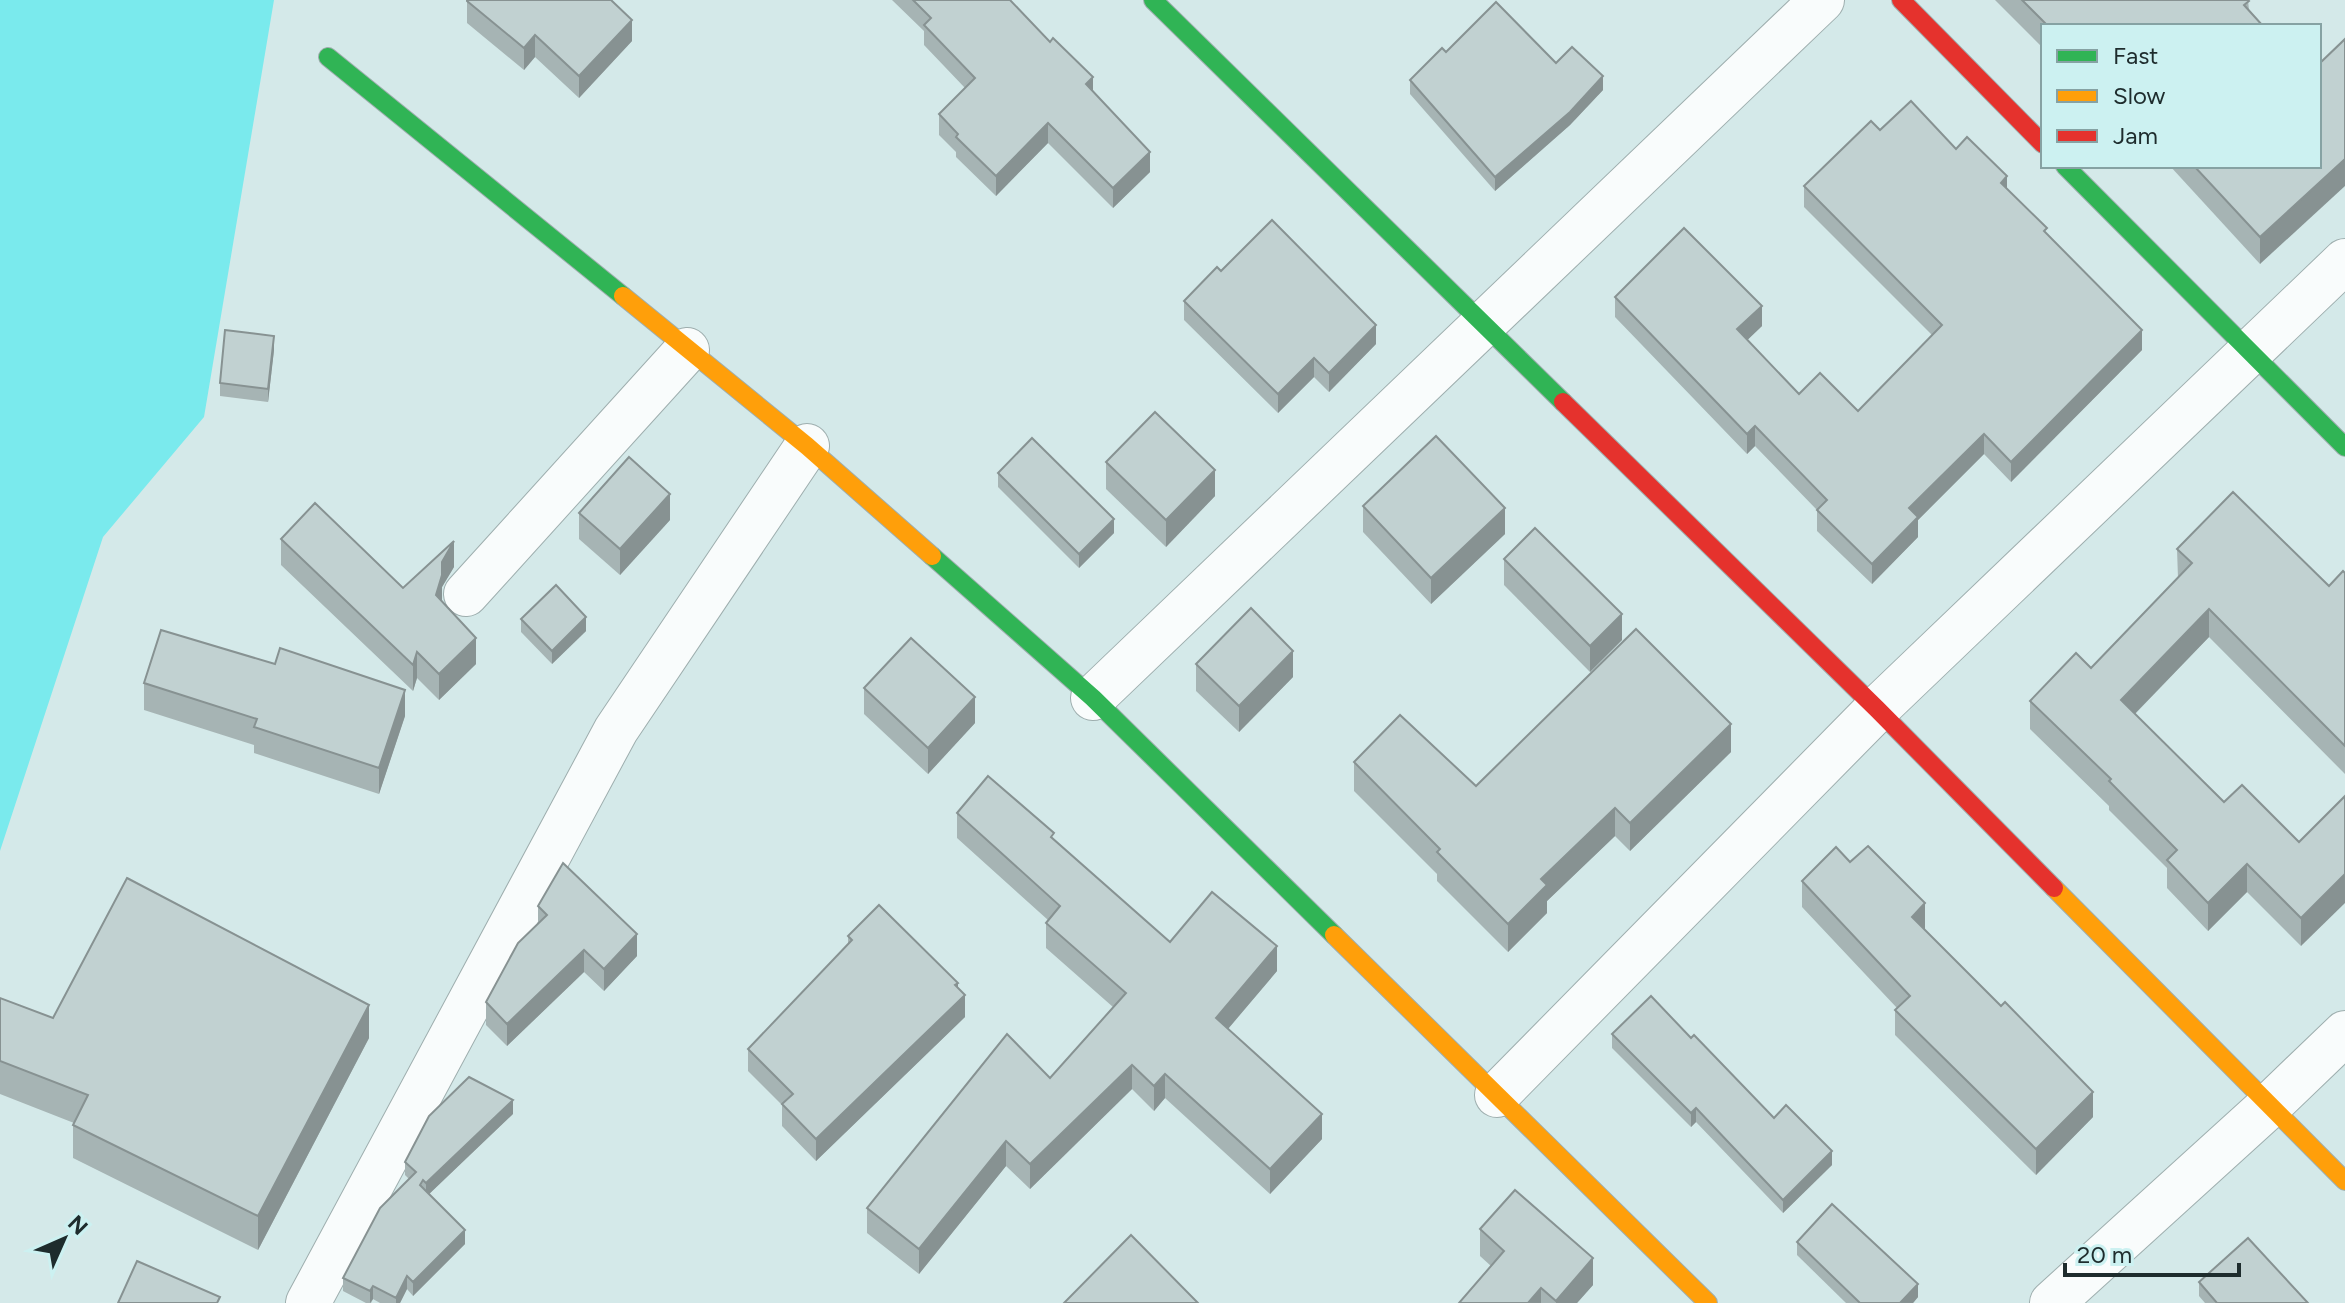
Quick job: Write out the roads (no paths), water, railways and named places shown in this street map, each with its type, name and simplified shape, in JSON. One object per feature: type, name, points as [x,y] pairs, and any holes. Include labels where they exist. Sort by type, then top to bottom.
[{"type":"main road","points":[[1153,0],[1877,709],[2345,1181]]},
{"type":"main road","points":[[1901,0],[2041,142]]},
{"type":"main road","points":[[328,57],[807,446],[1093,698],[1708,1303]]},
{"type":"main road","points":[[2067,168],[2345,447]]},
{"type":"street","points":[[1093,698],[1822,0]]},
{"type":"street","points":[[1497,1095],[1877,709],[2345,261]]},
{"type":"street","points":[[466,594],[687,350]]},
{"type":"street","points":[[308,1303],[616,730],[807,446]]},
{"type":"street","points":[[2052,1303],[2345,1033]]},
{"type":"water","points":[[0,0],[274,0],[204,417],[103,537],[0,851]]}]
